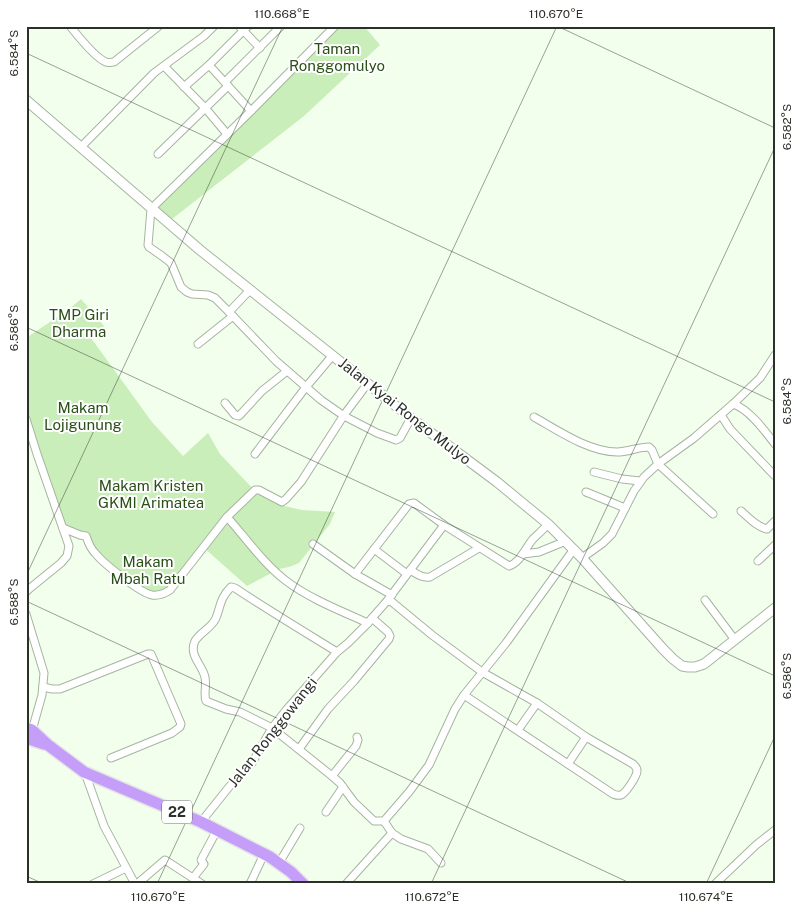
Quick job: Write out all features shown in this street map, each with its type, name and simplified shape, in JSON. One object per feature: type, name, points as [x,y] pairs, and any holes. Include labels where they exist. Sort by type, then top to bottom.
[{"type":"highway","name":"22","points":[[29,734],[48,745],[84,772],[201,822],[264,854],[291,872],[303,884]]},
{"type":"street","points":[[70,26],[96,56],[111,63],[159,26]]},
{"type":"street","points":[[81,147],[154,73],[204,36],[214,26]]},
{"type":"street","points":[[158,154],[206,109],[281,26]]},
{"type":"street","points":[[332,27],[251,111],[151,209],[147,242],[149,247],[170,263],[181,287],[192,294],[208,295],[215,298],[287,371],[321,400],[344,416],[396,440],[400,438],[411,418]]},
{"type":"street","points":[[184,87],[243,28],[260,48]]},
{"type":"street","points":[[208,65],[251,111]]},
{"type":"street","points":[[164,66],[228,134]]},
{"type":"street","name":"Jalan Kyai Rongo Mulyo","points":[[26,100],[200,250],[548,524],[582,558],[663,650],[682,666],[695,667],[704,664],[775,608]]},
{"type":"street","points":[[198,344],[231,314],[250,290]]},
{"type":"street","points":[[582,558],[612,534],[640,481],[658,464],[694,438],[733,404],[760,378],[775,354]]},
{"type":"street","points":[[255,454],[333,355]]},
{"type":"street","points":[[225,403],[237,417],[239,416],[262,391],[287,371]]},
{"type":"street","points":[[63,528],[86,536],[95,554],[142,591],[154,596],[163,594],[170,590],[227,517],[256,489],[282,502],[286,499],[301,482],[368,383]]},
{"type":"street","points":[[733,404],[752,417],[775,444]]},
{"type":"street","points":[[721,415],[730,429],[775,476]]},
{"type":"street","points":[[534,417],[575,440],[600,449],[616,452],[648,447],[652,450],[658,464],[713,514]]},
{"type":"street","points":[[26,419],[36,454],[69,546],[66,558],[26,592]]},
{"type":"street","points":[[594,472],[622,480],[640,481]]},
{"type":"street","points":[[586,492],[625,508]]},
{"type":"street","points":[[355,574],[404,509],[411,503],[414,503],[444,525],[509,566],[515,564],[534,538],[548,524]]},
{"type":"street","points":[[741,511],[758,526],[765,529],[775,521]]},
{"type":"street","points":[[227,517],[271,568],[287,582],[322,602],[370,620],[388,632],[390,636],[354,681],[328,709],[299,749]]},
{"type":"street","name":"Jalan Ronggowangi","points":[[201,822],[229,787],[252,763],[272,728],[287,709],[389,598],[444,525]]},
{"type":"street","points":[[523,554],[539,552],[566,541]]},
{"type":"street","points":[[313,544],[389,598],[389,601],[482,672],[537,703],[586,737],[635,766],[637,772],[624,793],[616,795],[464,695]]},
{"type":"street","points":[[758,561],[775,545]]},
{"type":"street","points":[[374,549],[409,572],[425,578],[430,577],[479,548]]},
{"type":"street","points":[[384,821],[428,765],[455,709],[464,695],[506,644],[574,550]]},
{"type":"street","points":[[338,652],[231,587],[222,597],[216,619],[197,639],[193,652],[206,677],[205,699],[208,702],[240,712],[272,728],[332,776],[354,802],[374,821],[384,821]]},
{"type":"street","points":[[705,600],[734,640]]},
{"type":"street","points":[[26,614],[44,673],[43,687],[29,734]]},
{"type":"street","points":[[43,687],[60,689],[151,654],[181,724],[172,732],[110,758]]},
{"type":"street","points":[[518,730],[537,703]]},
{"type":"street","points":[[332,776],[356,746],[357,736]]},
{"type":"street","points":[[568,764],[586,737]]},
{"type":"street","points":[[84,772],[104,826],[136,884],[165,860],[202,884]]},
{"type":"street","points":[[326,812],[343,787]]},
{"type":"street","points":[[384,821],[392,833],[401,839],[428,849],[441,863]]},
{"type":"street","points":[[279,863],[300,828]]},
{"type":"street","points":[[193,878],[204,864],[201,860],[217,830]]},
{"type":"street","points":[[715,884],[756,845],[775,830]]},
{"type":"street","points":[[346,884],[392,833]]},
{"type":"street","points":[[250,884],[264,854]]},
{"type":"street","points":[[93,884],[126,868]]},
{"type":"green space","name":"Taman Ronggomulyo","points":[[339,26],[364,26],[380,45],[304,116],[172,219],[156,206]]},
{"type":"green space","points":[[81,299],[104,326],[91,338],[152,422],[183,456],[208,433],[220,454],[257,493],[280,505],[302,510],[335,512],[330,524],[299,563],[279,569],[247,586],[203,547],[169,590],[150,594],[96,553],[86,534],[65,526],[26,408],[26,338]]},
{"type":"park label","name":"TMP Giri Dharma","points":[[79,322]]},
{"type":"park label","name":"Makam Lojigunung","points":[[83,416]]},
{"type":"park label","name":"Makam Kristen GKMI Arimatea","points":[[151,494]]},
{"type":"park label","name":"Makam Mbah Ratu","points":[[148,570]]}]
